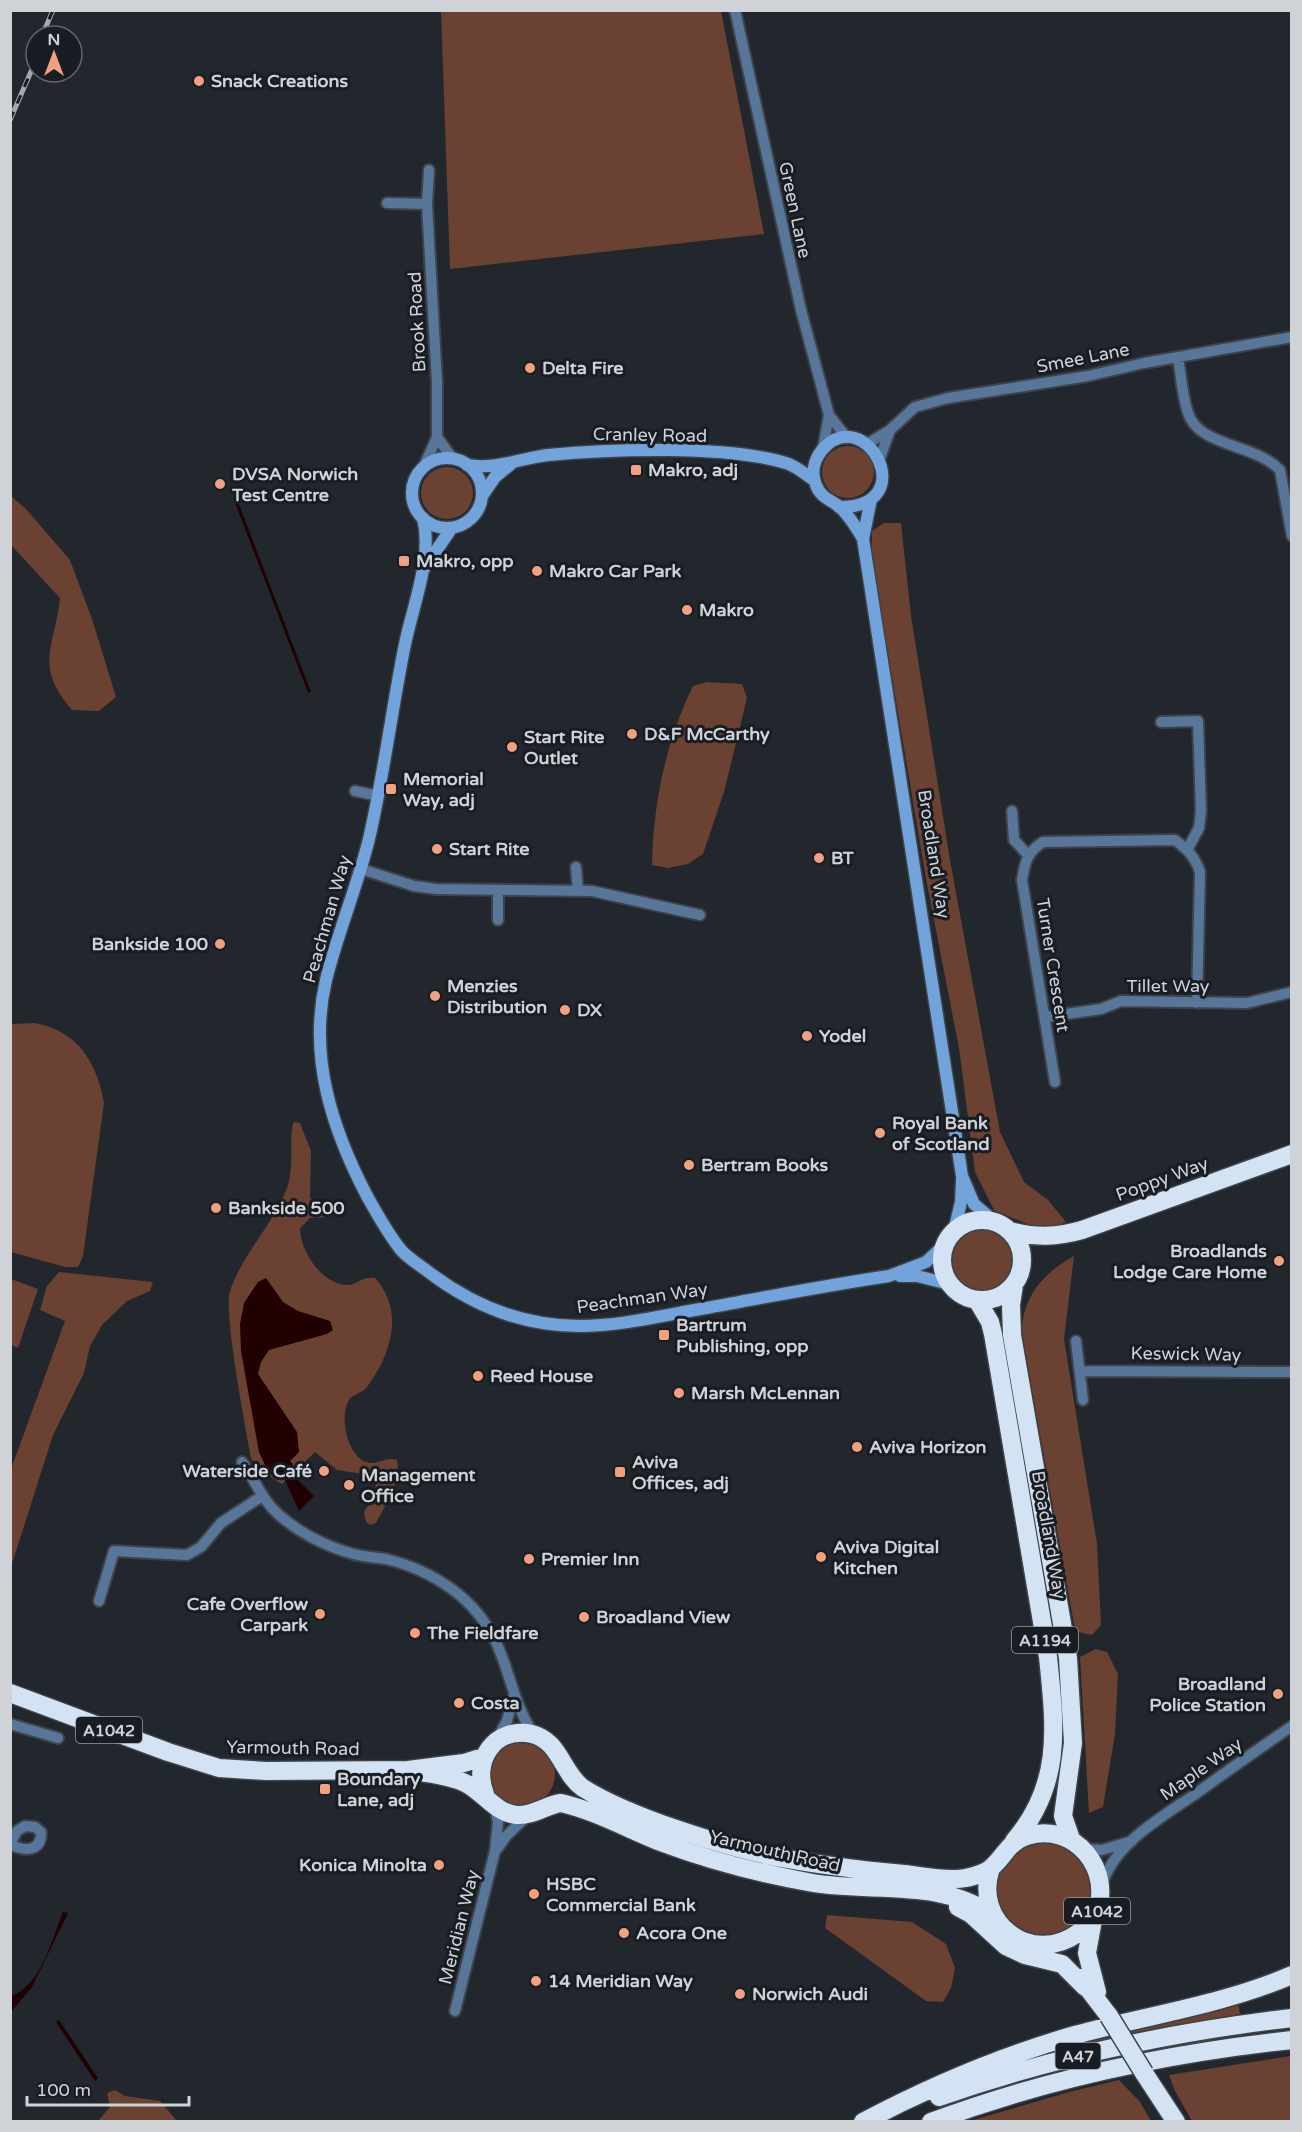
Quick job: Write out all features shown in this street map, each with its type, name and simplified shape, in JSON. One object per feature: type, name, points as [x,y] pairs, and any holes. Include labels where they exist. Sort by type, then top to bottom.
[{"type":"highway","name":"Poppy Way","points":[[1002,1227],[1029,1236],[1058,1237],[1287,1153]]},
{"type":"highway","points":[[975,1220],[1002,1227],[1021,1251],[1017,1277],[996,1298],[977,1300],[961,1295],[949,1284],[942,1267],[943,1246],[954,1231],[964,1223],[975,1220]]},
{"type":"highway","name":"Poppy Way","points":[[1017,1277],[1032,1255],[1058,1237]]},
{"type":"highway","name":"Broadland Way","points":[[1017,1277],[1011,1305],[1012,1335],[1069,1668],[1072,1743],[1063,1816],[1077,1844]]},
{"type":"highway","name":"Broadland Way","points":[[977,1300],[990,1322],[993,1334],[1048,1657],[1052,1696],[1053,1754],[1048,1782],[1036,1811],[1012,1842]]},
{"type":"highway","name":"Yarmouth Road","points":[[10,1693],[208,1766],[266,1771],[408,1770],[464,1763],[483,1757]]},
{"type":"highway","points":[[490,1800],[480,1775],[483,1757],[495,1743],[509,1736],[532,1734]]},
{"type":"highway","name":"Yarmouth Road","points":[[532,1734],[554,1748],[571,1776],[584,1788],[625,1808],[699,1835],[772,1856],[854,1869],[943,1879],[970,1877],[992,1868]]},
{"type":"highway","points":[[528,1815],[550,1804],[562,1786],[564,1766]]},
{"type":"highway","name":"Yarmouth Road","points":[[408,1770],[465,1782],[515,1815],[528,1815]]},
{"type":"highway","name":"Yarmouth Road","points":[[550,1804],[561,1803],[578,1808],[688,1852],[747,1869],[850,1888],[904,1889],[947,1894],[976,1903],[1016,1938],[1036,1945],[1049,1945],[1070,1960],[1085,1987],[1103,2007],[1171,2118]]},
{"type":"highway","points":[[994,1917],[986,1894],[992,1868],[1012,1842],[1041,1834],[1077,1844]]},
{"type":"highway","name":"A1042","points":[[1077,1844],[1093,1861],[1101,1887]]},
{"type":"highway","name":"Yarmouth Road","points":[[1101,1887],[1099,1906],[1087,1944],[1088,1963],[1103,2007]]},
{"type":"highway","points":[[850,1888],[885,1896],[922,1899],[959,1908],[971,1914],[1006,1946],[1025,1955],[1062,1964],[1085,1987]]},
{"type":"highway","name":"A1042","points":[[1049,1945],[1070,1938],[1093,1920]]},
{"type":"highway","name":"A47","points":[[863,2121],[926,2088],[1075,2035],[1204,2005],[1257,1989],[1292,1975]]},
{"type":"highway","name":"A47","points":[[872,2121],[962,2088],[1093,2052],[1193,2032],[1292,2018]]},
{"type":"highway","name":"A47","points":[[931,2121],[1006,2098],[1121,2068],[1187,2054],[1292,2040]]},
{"type":"street","name":"Green Lane","points":[[735,10],[798,299],[829,415],[847,438]]},
{"type":"street","name":"Brook Road","points":[[424,466],[437,438],[437,383],[428,204],[429,170]]},
{"type":"street","points":[[387,203],[428,204]]},
{"type":"street","name":"Smee Lane","points":[[867,444],[890,430],[915,407],[948,398],[1088,376],[1292,337]]},
{"type":"street","points":[[1178,357],[1187,412],[1193,424],[1206,436],[1263,455],[1280,470],[1292,536]]},
{"type":"street","name":"Green Lane","points":[[820,453],[829,415]]},
{"type":"street","name":"Smee Lane","points":[[880,458],[890,430]]},
{"type":"street","points":[[437,438],[453,459]]},
{"type":"street","points":[[814,480],[820,453],[832,442],[847,438],[867,444],[880,458]]},
{"type":"street","name":"Cranley Road","points":[[467,465],[486,467],[564,454],[697,452],[745,456],[789,464],[814,480]]},
{"type":"street","name":"Cranley Road","points":[[789,464],[820,453]]},
{"type":"street","name":"Broadland Way","points":[[880,458],[883,478],[871,499],[863,539],[963,1176],[974,1204],[1002,1227]]},
{"type":"street","points":[[424,466],[438,460],[453,459],[467,465],[476,474],[482,496]]},
{"type":"street","points":[[482,496],[495,477],[512,463]]},
{"type":"street","name":"Peachman Way","points":[[424,466],[414,484],[412,497],[423,518],[426,537],[421,577],[405,646],[379,796],[361,869],[332,962],[321,1008],[324,1085],[340,1137],[377,1215],[403,1252],[464,1297],[497,1312],[539,1323],[581,1326],[642,1319],[889,1276],[917,1276],[949,1284]]},
{"type":"street","name":"Broadland Way","points":[[814,480],[825,499],[839,507],[853,522],[863,539]]},
{"type":"street","name":"Peachman Way","points":[[421,577],[431,556],[450,529],[472,517],[482,496]]},
{"type":"street","points":[[839,507],[856,507],[871,499]]},
{"type":"street","points":[[423,518],[436,526],[450,529]]},
{"type":"street","points":[[1161,722],[1198,721],[1201,811],[1199,828],[1188,850]]},
{"type":"street","points":[[355,791],[379,796]]},
{"type":"street","points":[[1012,811],[1014,840],[1028,855],[1043,842],[1175,840],[1188,850],[1195,858],[1200,872],[1197,1003]]},
{"type":"street","name":"Turner Crescent","points":[[1028,855],[1022,880],[1055,1082]]},
{"type":"street","points":[[576,867],[578,891]]},
{"type":"street","points":[[361,869],[414,886],[436,889],[578,891],[610,894],[700,915]]},
{"type":"street","points":[[498,890],[498,920]]},
{"type":"street","name":"Tillet Way","points":[[1046,1017],[1101,1010],[1121,1001],[1247,1003],[1292,992]]},
{"type":"street","name":"Broadland Way","points":[[954,1231],[961,1202],[963,1176]]},
{"type":"street","name":"Peachman Way","points":[[889,1276],[926,1262],[943,1246]]},
{"type":"street","points":[[1076,1341],[1083,1400]]},
{"type":"street","name":"Keswick Way","points":[[1080,1371],[1292,1372]]},
{"type":"street","points":[[242,1462],[262,1496],[287,1521],[321,1542],[350,1553],[411,1566],[438,1580],[463,1599],[495,1637],[506,1662],[514,1695],[532,1734]]},
{"type":"street","points":[[99,1601],[114,1551],[187,1555],[201,1547],[221,1523],[262,1496]]},
{"type":"street","points":[[495,1743],[507,1721],[514,1695]]},
{"type":"street","points":[[10,1724],[58,1738]]},
{"type":"street","name":"Maple Way","points":[[1101,1887],[1106,1872],[1132,1841],[1164,1815],[1292,1726]]},
{"type":"street","name":"Meridian Way","points":[[455,2011],[495,1851],[498,1822],[490,1800]]},
{"type":"street","name":"Meridian Way","points":[[495,1851],[507,1835],[528,1815]]},
{"type":"street","name":"Maple Way","points":[[1077,1844],[1102,1850],[1132,1841]]},
{"type":"shaded area","points":[[441,11],[721,11],[764,234],[450,269]]},
{"type":"shaded area","points":[[843,446],[853,446],[867,453],[874,472],[867,491],[853,498],[843,498],[833,494],[826,487],[822,477],[822,467],[826,457],[833,450]]},
{"type":"shaded area","points":[[447,467],[457,469],[465,475],[471,483],[473,493],[471,503],[465,511],[457,517],[447,519],[437,517],[429,511],[423,503],[421,493],[423,483],[429,475],[437,469]]},
{"type":"shaded area","points":[[11,496],[26,509],[70,560],[92,619],[116,697],[99,711],[72,710],[53,680],[50,668],[51,643],[60,598],[11,545]]},
{"type":"shaded area","points":[[884,523],[901,523],[911,616],[950,860],[1000,1132],[1024,1182],[1048,1200],[1066,1222],[1052,1227],[1034,1227],[994,1210],[975,1172],[959,1048],[926,879],[872,558],[872,531]]},
{"type":"shaded area","points":[[707,682],[742,684],[747,698],[724,792],[703,854],[688,864],[668,868],[652,865],[658,796],[668,751],[693,686]]},
{"type":"shaded area","points":[[34,1023],[62,1033],[82,1050],[96,1074],[104,1103],[83,1256],[78,1267],[65,1267],[11,1252],[11,1024]]},
{"type":"shaded area","points":[[294,1122],[300,1123],[311,1151],[310,1197],[316,1204],[327,1206],[331,1211],[328,1217],[310,1218],[300,1228],[308,1256],[321,1273],[338,1283],[348,1285],[366,1278],[375,1278],[390,1304],[391,1333],[383,1361],[367,1387],[349,1400],[345,1415],[350,1444],[359,1458],[370,1463],[389,1459],[397,1460],[397,1476],[392,1493],[376,1523],[370,1525],[366,1522],[364,1512],[373,1498],[376,1484],[363,1474],[337,1470],[315,1452],[282,1484],[260,1471],[251,1458],[232,1345],[230,1291],[242,1264],[274,1214],[287,1188],[291,1170]]},
{"type":"shaded area","points":[[982,1229],[1004,1238],[1013,1260],[1004,1282],[982,1291],[960,1282],[951,1260],[960,1238]]},
{"type":"shaded area","points":[[1074,1256],[1064,1339],[1097,1544],[1101,1625],[1092,1635],[1078,1632],[1074,1624],[1022,1334],[1025,1309],[1036,1288],[1053,1270]]},
{"type":"shaded area","points":[[59,1272],[153,1282],[150,1291],[127,1301],[102,1325],[90,1346],[84,1373],[53,1435],[11,1567],[11,1469],[65,1321],[40,1310],[47,1286]]},
{"type":"shaded area","points":[[266,1278],[283,1302],[298,1311],[330,1321],[333,1330],[327,1334],[269,1350],[261,1362],[258,1374],[297,1432],[299,1452],[290,1461],[293,1464],[288,1470],[314,1496],[299,1511],[285,1480],[266,1467],[259,1452],[241,1351],[240,1324],[244,1303],[258,1282]]},
{"type":"shaded area","points":[[11,1279],[38,1289],[18,1348],[11,1345]]},
{"type":"shaded area","points":[[1096,1649],[1107,1652],[1118,1674],[1115,1734],[1103,1807],[1089,1813],[1080,1657]]},
{"type":"shaded area","points":[[522,1741],[535,1744],[545,1751],[552,1761],[555,1774],[552,1787],[545,1797],[535,1804],[522,1807],[509,1804],[499,1797],[492,1787],[489,1774],[492,1761],[499,1751],[509,1744]]},
{"type":"shaded area","points":[[1044,1842],[1062,1846],[1078,1856],[1088,1872],[1092,1890],[1088,1908],[1078,1924],[1062,1934],[1044,1938],[1026,1934],[1010,1924],[1000,1908],[996,1890],[1000,1872],[1010,1856],[1026,1846]]},
{"type":"shaded area","points":[[63,1912],[68,1913],[32,1987],[11,2012],[11,1996],[21,1991],[38,1972],[50,1948]]},
{"type":"shaded area","points":[[827,1915],[912,1922],[946,1944],[955,1968],[951,1988],[943,2002],[926,2001],[825,1928]]},
{"type":"shaded area","points":[[1238,2002],[1240,2014],[1148,2030],[1036,2058],[1035,2054]]},
{"type":"shaded area","points":[[59,2020],[98,2078],[95,2081],[56,2022]]},
{"type":"shaded area","points":[[1291,2056],[1291,2121],[1192,2121],[1169,2075]]},
{"type":"shaded area","points":[[1119,2080],[1140,2102],[1151,2121],[970,2121],[1069,2092]]},
{"type":"shaded area","points":[[115,2090],[125,2096],[160,2101],[177,2121],[98,2121],[110,2107],[107,2093]]},
{"type":"waterway","points":[[236,501],[309,691]]},
{"type":"railway","points":[[47,24],[53,10]]},
{"type":"railway","points":[[10,120],[26,84]]},
{"type":"place","name":"Snack Creations","points":[[199,81]]},
{"type":"place","name":"Delta Fire","points":[[530,368]]},
{"type":"place","name":"Makro, adj","points":[[636,470]]},
{"type":"place","name":"DVSA Norwich Test Centre","points":[[220,484]]},
{"type":"place","name":"Makro, opp","points":[[404,561]]},
{"type":"place","name":"Makro Car Park","points":[[537,571]]},
{"type":"place","name":"Makro","points":[[687,610]]},
{"type":"place","name":"D&F McCarthy","points":[[632,734]]},
{"type":"place","name":"Start Rite Outlet","points":[[512,747]]},
{"type":"place","name":"Memorial Way, adj","points":[[391,789]]},
{"type":"place","name":"Start Rite","points":[[437,849]]},
{"type":"place","name":"BT","points":[[819,858]]},
{"type":"place","name":"Bankside 100","points":[[220,944]]},
{"type":"place","name":"Menzies Distribution","points":[[435,996]]},
{"type":"place","name":"DX","points":[[565,1010]]},
{"type":"place","name":"Yodel","points":[[807,1036]]},
{"type":"place","name":"Royal Bank of Scotland","points":[[880,1133]]},
{"type":"place","name":"Bertram Books","points":[[689,1165]]},
{"type":"place","name":"Bankside 500","points":[[216,1208]]},
{"type":"place","name":"Broadlands Lodge Care Home","points":[[1279,1261]]},
{"type":"place","name":"Bartrum Publishing, opp","points":[[664,1335]]},
{"type":"place","name":"Reed House","points":[[478,1376]]},
{"type":"place","name":"Marsh McLennan","points":[[679,1393]]},
{"type":"place","name":"Aviva Horizon","points":[[857,1447]]},
{"type":"place","name":"Waterside Café","points":[[324,1471]]},
{"type":"place","name":"Aviva Offices, adj","points":[[620,1472]]},
{"type":"place","name":"Management Office","points":[[349,1485]]},
{"type":"place","name":"Aviva Digital Kitchen","points":[[821,1557]]},
{"type":"place","name":"Premier Inn","points":[[529,1559]]},
{"type":"place","name":"Cafe Overflow Carpark","points":[[320,1614]]},
{"type":"place","name":"Broadland View","points":[[584,1617]]},
{"type":"place","name":"The Fieldfare","points":[[415,1633]]},
{"type":"place","name":"Broadland Police Station","points":[[1278,1694]]},
{"type":"place","name":"Costa","points":[[459,1703]]},
{"type":"place","name":"Boundary Lane, adj","points":[[325,1789]]},
{"type":"place","name":"Konica Minolta","points":[[439,1865]]},
{"type":"place","name":"HSBC Commercial Bank","points":[[534,1894]]},
{"type":"place","name":"Acora One","points":[[624,1933]]},
{"type":"place","name":"14 Meridian Way","points":[[536,1981]]},
{"type":"place","name":"Norwich Audi","points":[[740,1994]]}]
